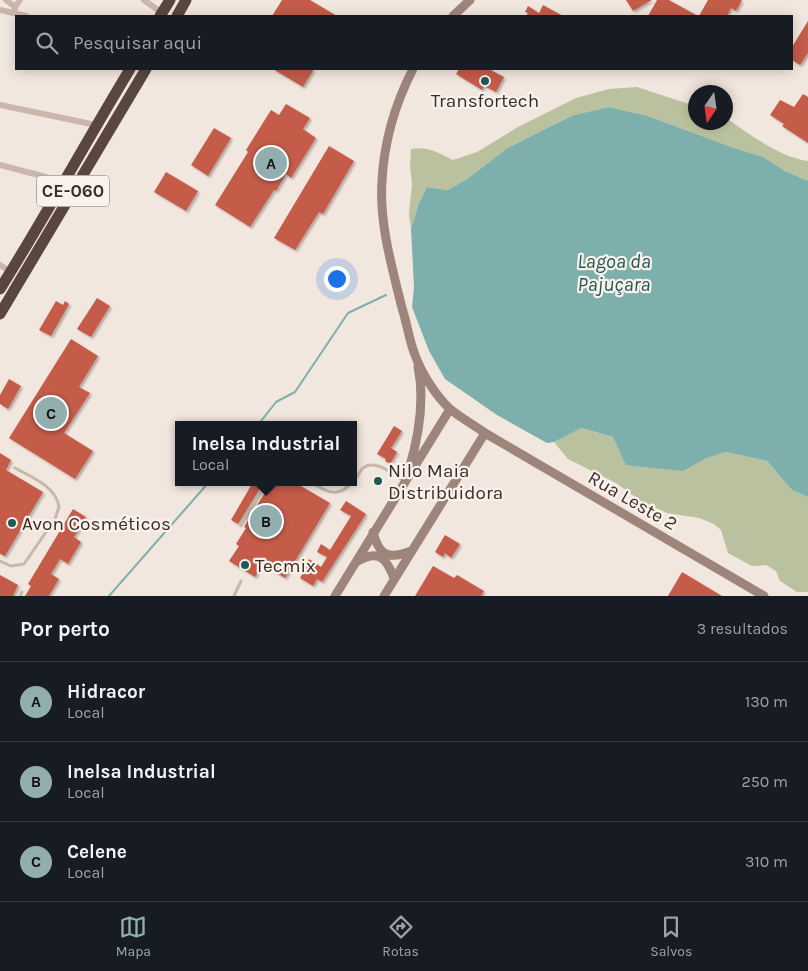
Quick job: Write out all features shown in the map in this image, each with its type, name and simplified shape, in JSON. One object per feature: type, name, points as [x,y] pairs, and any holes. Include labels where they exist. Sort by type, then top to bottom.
[{"type":"highway","points":[[161,15],[170,0]]},
{"type":"highway","points":[[178,15],[186,0]]},
{"type":"highway","name":"CE-060","points":[[0,290],[129,70]]},
{"type":"highway","name":"CE-060","points":[[0,314],[145,70]]},
{"type":"street","points":[[6,0],[14,10],[24,15]]},
{"type":"street","points":[[14,10],[20,0]]},
{"type":"street","points":[[144,0],[161,15]]},
{"type":"street","points":[[454,15],[470,0]]},
{"type":"street","points":[[0,10],[14,10]]},
{"type":"street","points":[[405,480],[413,454],[420,416],[421,389],[416,356],[390,257],[383,214],[382,183],[385,150],[390,129],[413,70]]},
{"type":"street","points":[[0,105],[96,125]]},
{"type":"street","points":[[0,166],[65,182]]},
{"type":"street","points":[[0,265],[11,272]]},
{"type":"street","name":"Rua Leste 2","points":[[416,356],[427,378],[450,408],[485,432],[764,596]]},
{"type":"street","points":[[335,596],[450,408]]},
{"type":"street","points":[[384,596],[485,432]]},
{"type":"street","points":[[374,532],[378,548],[387,554],[399,556],[411,551]]},
{"type":"street","points":[[355,562],[370,555],[381,557],[389,566],[394,578]]},
{"type":"lane","points":[[357,476],[363,468],[373,465],[405,480]]},
{"type":"lane","points":[[0,561],[11,566],[24,564],[55,519],[59,507],[53,493],[49,489],[15,468]]},
{"type":"lane","points":[[241,526],[266,486]]},
{"type":"lane","points":[[318,486],[337,493],[349,486]]},
{"type":"lane","points":[[234,596],[241,581]]},
{"type":"lane","points":[[20,596],[22,592]]},
{"type":"green space","points":[[637,87],[688,104],[688,130],[733,130],[733,123],[775,150],[797,159],[808,161],[808,181],[785,171],[763,157],[648,116],[609,107],[574,115],[543,130],[506,149],[466,180],[447,190],[427,187],[419,203],[411,229],[409,214],[412,184],[410,167],[411,149],[428,149],[453,160],[477,152],[518,127],[576,98],[609,89]]},
{"type":"green space","points":[[580,428],[613,437],[683,471],[707,458],[726,452],[767,461],[792,490],[808,497],[808,592],[797,592],[780,581],[776,571],[766,565],[752,566],[728,553],[721,530],[714,524],[699,518],[667,513],[641,501],[616,483],[568,459],[554,442]]},
{"type":"water","name":"Lagoa da Pajuçara","points":[[609,107],[648,116],[763,157],[785,171],[808,181],[808,497],[792,490],[767,461],[726,452],[707,458],[683,471],[626,465],[613,437],[581,428],[554,442],[547,443],[497,415],[445,379],[429,351],[412,307],[414,287],[411,229],[419,203],[427,187],[447,190],[466,180],[506,149],[543,130],[574,115]]},
{"type":"building","points":[[282,0],[310,0],[335,15],[273,15]]},
{"type":"building","points":[[626,0],[652,0],[633,11]]},
{"type":"building","points":[[657,0],[669,0],[696,15],[649,15]]},
{"type":"building","points":[[708,0],[742,0],[736,11],[731,8],[728,15],[700,15]]},
{"type":"building","points":[[543,5],[561,15],[527,15],[528,13],[525,12],[528,6],[539,13]]},
{"type":"building","points":[[808,21],[808,53],[800,65],[793,61],[793,45]]},
{"type":"building","points":[[275,70],[313,70],[303,87]]},
{"type":"building","name":"Transfortech","points":[[458,70],[491,70],[504,77],[496,92],[484,86],[482,90],[456,74]]},
{"type":"building","points":[[803,94],[808,97],[808,143],[782,126],[784,124],[770,115],[780,100],[794,107]]},
{"type":"building","points":[[286,104],[310,118],[303,129],[316,138],[291,178],[286,174],[250,227],[215,205],[248,152],[246,150],[271,110],[279,115]]},
{"type":"building","points":[[214,128],[231,138],[208,176],[191,165]]},
{"type":"building","points":[[329,146],[354,161],[323,214],[319,212],[295,250],[274,238]]},
{"type":"building","points":[[166,172],[198,191],[186,211],[154,192]]},
{"type":"building","points":[[97,298],[110,306],[91,337],[77,329]]},
{"type":"building","points":[[56,301],[63,305],[65,301],[69,304],[51,336],[39,330]]},
{"type":"building","points":[[71,339],[98,356],[79,387],[90,393],[64,433],[93,451],[75,479],[9,438]]},
{"type":"building","points":[[9,379],[21,386],[8,409],[0,404],[0,395]]},
{"type":"building","points":[[394,426],[402,431],[391,448],[397,452],[390,464],[385,461],[386,459],[377,454]]},
{"type":"building","name":"Avon Cosméticos","points":[[0,453],[11,460],[6,470],[43,492],[5,556],[0,554]]},
{"type":"building","points":[[251,486],[262,486],[238,524],[231,520]]},
{"type":"building","points":[[269,486],[301,486],[330,503],[285,578],[262,564],[255,577],[229,561],[239,546],[236,544],[246,528],[244,527]]},
{"type":"building","points":[[346,501],[366,514],[322,582],[317,579],[313,586],[300,578],[304,571],[302,570],[309,559],[321,567],[327,557],[317,552],[321,544],[330,550],[351,516],[340,510]]},
{"type":"building","points":[[73,509],[86,517],[74,537],[81,542],[68,564],[60,559],[51,574],[59,579],[49,596],[25,596],[31,586],[28,584]]},
{"type":"building","points":[[445,535],[460,544],[451,558],[445,553],[443,557],[435,552]]},
{"type":"building","points":[[433,566],[454,578],[457,575],[484,591],[481,596],[415,596]]},
{"type":"building","points":[[682,572],[722,596],[668,596]]},
{"type":"building","points":[[0,575],[18,585],[13,596],[0,596]]},
{"type":"waterway","points":[[261,421],[276,402],[295,392],[348,313],[386,295]]},
{"type":"waterway","points":[[109,596],[205,486]]},
{"type":"place","name":"Transfortech","points":[[485,81]]},
{"type":"place","name":"Hidracor","points":[[271,163]]},
{"type":"place","name":"Celene","points":[[51,413]]},
{"type":"place","name":"Nilo Maia Distribuidora","points":[[378,481]]},
{"type":"place","name":"Inelsa Industrial","points":[[266,521]]},
{"type":"place","name":"Avon Cosméticos","points":[[12,523]]},
{"type":"place","name":"Tecmix","points":[[245,565]]}]
